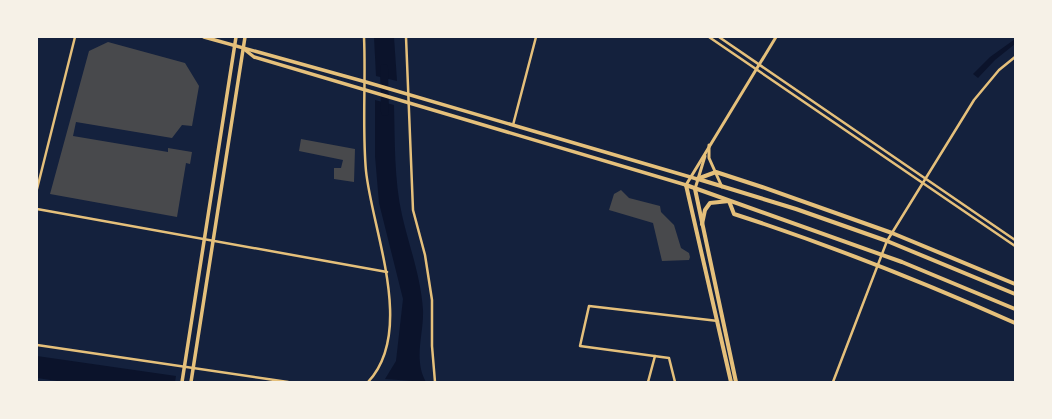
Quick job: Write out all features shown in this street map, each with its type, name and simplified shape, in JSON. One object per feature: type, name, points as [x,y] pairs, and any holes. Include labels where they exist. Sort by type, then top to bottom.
[{"type":"main road","points":[[204,37],[399,91],[796,209],[887,241],[1015,294]]},
{"type":"main road","points":[[182,382],[236,37]]},
{"type":"main road","points":[[191,382],[244,37]]},
{"type":"main road","points":[[243,48],[254,57],[686,185],[881,255],[969,289],[1015,309]]},
{"type":"main road","points":[[697,179],[716,172],[822,207],[892,233],[1015,284]]},
{"type":"main road","points":[[686,185],[731,382]]},
{"type":"main road","points":[[695,189],[736,382]]},
{"type":"main road","points":[[702,224],[704,210],[710,203],[729,201]]},
{"type":"main road","points":[[729,201],[734,214],[804,237],[878,264],[1015,322]]},
{"type":"street","points":[[37,189],[75,37]]},
{"type":"street","points":[[364,37],[366,82],[366,169],[369,193],[387,272],[390,300],[389,331],[385,354],[375,375],[368,382]]},
{"type":"street","points":[[406,37],[410,104],[410,161],[413,210],[425,255],[432,300],[432,346],[435,382]]},
{"type":"street","points":[[513,125],[536,37]]},
{"type":"street","points":[[710,37],[1015,246]]},
{"type":"street","points":[[719,37],[927,178],[1015,240]]},
{"type":"street","points":[[686,185],[776,37]]},
{"type":"street","points":[[833,382],[887,241],[974,100],[999,70],[1015,57]]},
{"type":"street","points":[[709,145],[709,158],[722,187]]},
{"type":"street","points":[[695,189],[709,145]]},
{"type":"street","points":[[37,209],[387,272]]},
{"type":"street","points":[[675,382],[669,358],[580,346],[589,306],[718,321]]},
{"type":"street","points":[[37,345],[193,371],[288,382]]},
{"type":"street","points":[[648,382],[655,356]]},
{"type":"water","points":[[374,37],[394,37],[397,81],[376,76]]},
{"type":"water","points":[[1015,39],[1015,44],[995,60],[978,78],[973,74],[990,57]]},
{"type":"water","points":[[375,100],[394,105],[395,160],[399,201],[422,298],[423,319],[420,364],[426,382],[385,379],[396,361],[403,299],[379,203],[375,156]]},
{"type":"water","points":[[37,356],[176,376],[175,382],[64,382],[37,378]]},
{"type":"building","points":[[108,42],[185,63],[199,86],[192,126],[182,125],[172,138],[76,122],[73,136],[168,152],[168,148],[192,152],[190,164],[186,163],[177,217],[50,194],[89,51]]},
{"type":"building","points":[[301,139],[355,149],[354,182],[334,179],[334,168],[341,168],[343,160],[299,151]]},
{"type":"building","points":[[621,190],[629,198],[660,206],[661,212],[674,225],[681,248],[689,253],[689,260],[662,261],[653,223],[609,210],[614,194]]},
{"type":"waterway","points":[[384,68],[385,112]]}]
